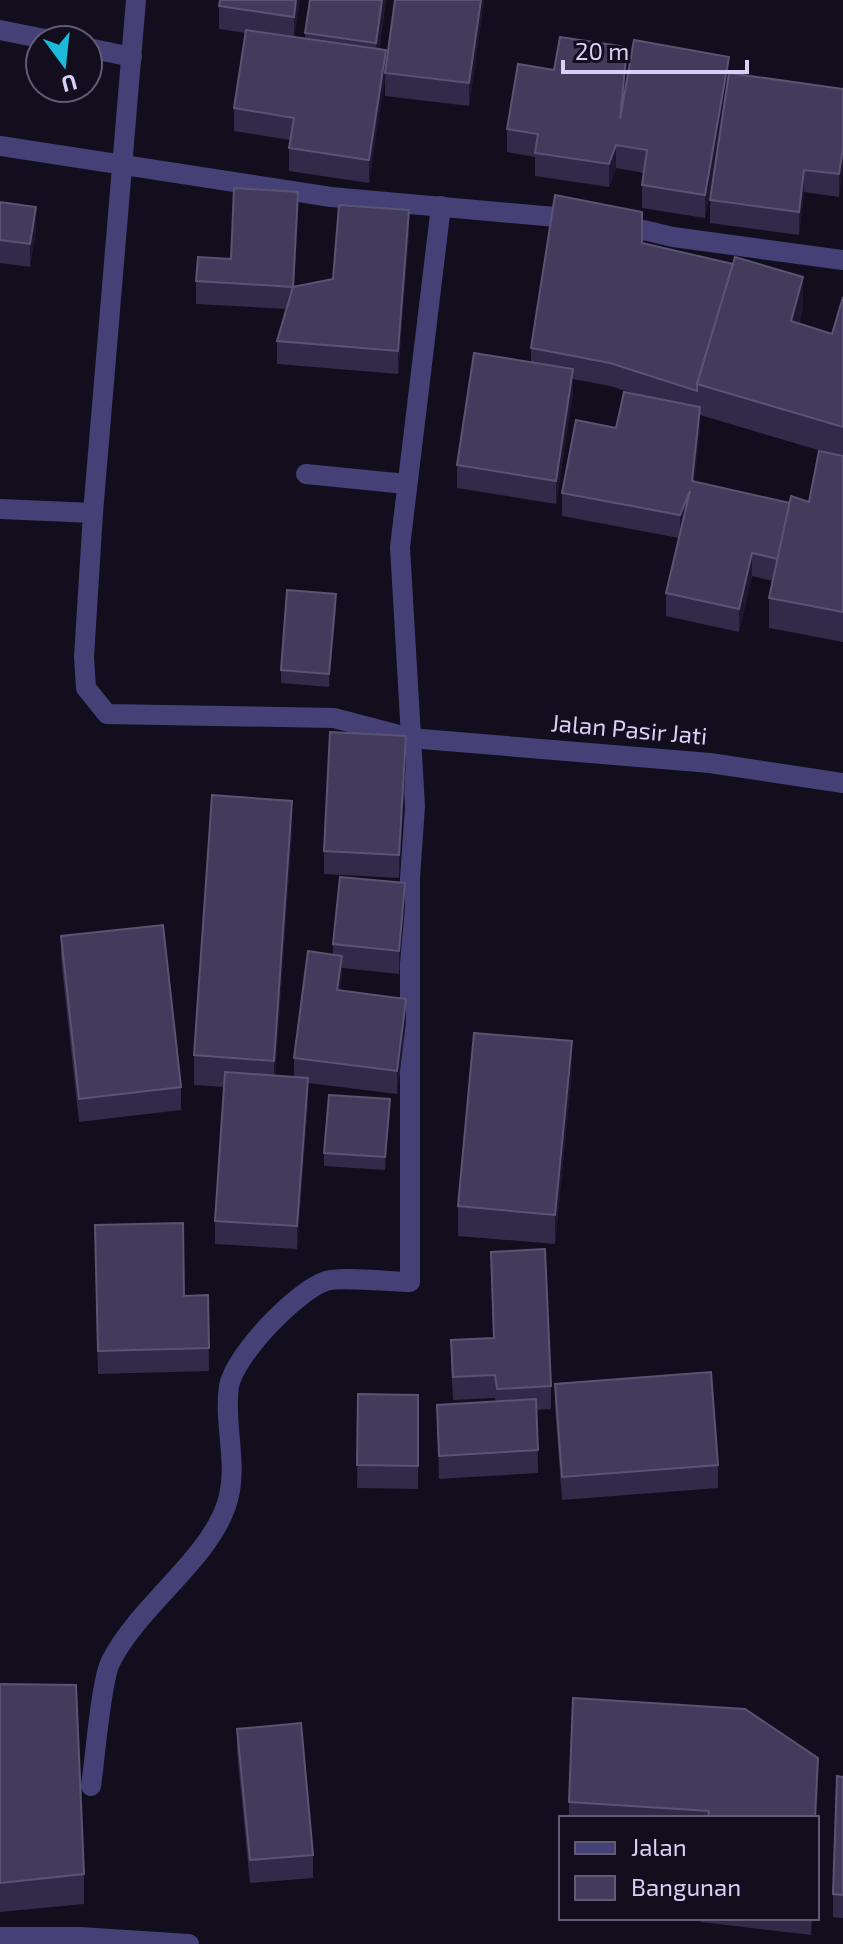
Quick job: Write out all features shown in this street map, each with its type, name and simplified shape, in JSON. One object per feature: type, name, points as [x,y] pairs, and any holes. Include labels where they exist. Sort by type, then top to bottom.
[{"type":"street","points":[[0,509],[93,513],[136,0]]},
{"type":"street","points":[[0,30],[24,35]]},
{"type":"street","points":[[104,51],[132,57]]},
{"type":"street","points":[[0,146],[331,197],[605,222],[673,237],[843,260]]},
{"type":"street","points":[[91,1786],[109,1663],[144,1611],[207,1541],[226,1506],[233,1470],[229,1385],[241,1360],[258,1338],[298,1299],[327,1280],[410,1282],[410,878],[415,806],[400,575],[406,484],[441,206]]},
{"type":"street","points":[[306,474],[406,484]]},
{"type":"street","name":"Jalan Pasir Jati","points":[[93,513],[84,657],[86,688],[107,714],[334,718],[410,738],[710,763],[843,783]]},
{"type":"street","points":[[0,1937],[80,1937],[189,1944]]},
{"type":"building","points":[[220,0],[296,0],[294,17],[219,6]]},
{"type":"building","points":[[310,0],[382,0],[376,43],[305,33]]},
{"type":"building","points":[[395,0],[481,0],[469,83],[385,73]]},
{"type":"building","points":[[246,30],[386,50],[369,160],[289,148],[294,118],[234,108]]},
{"type":"building","points":[[560,37],[627,47],[620,119],[634,40],[729,57],[705,195],[642,185],[647,150],[616,145],[609,164],[535,153],[538,134],[507,129],[518,64],[554,70]]},
{"type":"building","points":[[729,73],[843,89],[843,148],[839,174],[804,170],[799,212],[710,200]]},
{"type":"building","points":[[234,188],[298,192],[293,287],[196,281],[198,257],[231,259]]},
{"type":"building","points":[[555,195],[642,212],[642,243],[733,264],[697,391],[610,363],[531,348]]},
{"type":"building","points":[[0,202],[36,207],[30,244],[0,240]]},
{"type":"building","points":[[339,205],[409,210],[398,351],[277,341],[293,287],[333,279]]},
{"type":"building","points":[[735,257],[803,277],[791,321],[832,334],[843,297],[843,427],[697,384]]},
{"type":"building","points":[[474,353],[573,369],[556,481],[457,465]]},
{"type":"building","points":[[624,392],[700,407],[692,481],[790,503],[778,559],[752,553],[739,609],[666,593],[690,491],[680,515],[562,493],[576,420],[616,428]]},
{"type":"building","points":[[819,451],[843,456],[843,612],[769,598],[791,496],[809,502]]},
{"type":"building","points":[[287,590],[336,594],[329,674],[281,670]]},
{"type":"building","points":[[330,732],[406,736],[399,855],[324,851]]},
{"type":"building","points":[[212,795],[292,801],[274,1061],[194,1055]]},
{"type":"building","points":[[340,877],[405,883],[399,951],[333,944]]},
{"type":"building","points":[[163,925],[181,1087],[79,1099],[61,936]]},
{"type":"building","points":[[308,951],[342,956],[337,990],[406,999],[397,1071],[294,1058]]},
{"type":"building","points":[[474,1033],[572,1041],[555,1215],[458,1206]]},
{"type":"building","points":[[225,1072],[308,1078],[297,1226],[215,1221]]},
{"type":"building","points":[[329,1095],[390,1099],[385,1157],[324,1153]]},
{"type":"building","points":[[183,1223],[184,1296],[208,1295],[209,1348],[98,1351],[95,1225]]},
{"type":"building","points":[[545,1249],[551,1386],[497,1389],[495,1375],[453,1377],[451,1340],[494,1338],[491,1252]]},
{"type":"building","points":[[711,1372],[718,1465],[562,1477],[555,1384]]},
{"type":"building","points":[[358,1394],[418,1395],[418,1466],[357,1465]]},
{"type":"building","points":[[536,1399],[538,1450],[439,1456],[437,1405]]},
{"type":"building","points":[[0,1684],[76,1685],[84,1874],[0,1883]]},
{"type":"building","points":[[573,1698],[745,1709],[818,1758],[815,1816],[708,1816],[709,1811],[569,1802]]},
{"type":"building","points":[[301,1723],[313,1855],[250,1860],[237,1729]]},
{"type":"building","points":[[837,1776],[843,1777],[843,1895],[833,1894]]}]
